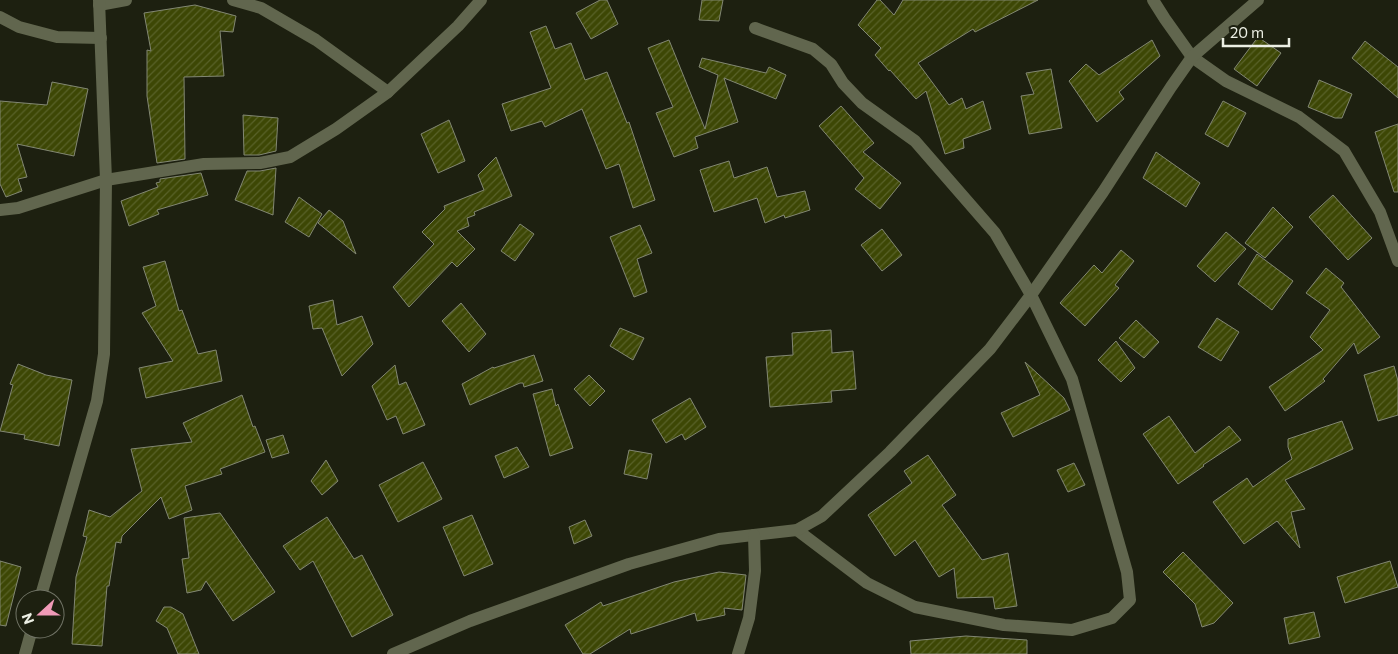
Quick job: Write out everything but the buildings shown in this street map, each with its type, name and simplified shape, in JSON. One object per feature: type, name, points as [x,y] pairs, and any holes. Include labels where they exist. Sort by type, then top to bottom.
[{"type":"street","points":[[43,589],[97,401],[104,354],[106,180],[99,2],[126,0]]},
{"type":"street","points":[[233,0],[261,8],[316,40],[388,92]]},
{"type":"street","points":[[0,210],[18,208],[106,180],[204,164],[260,163],[290,157],[336,129],[388,92],[458,26],[481,0]]},
{"type":"street","points":[[1153,0],[1192,57],[1226,81],[1299,117],[1344,150],[1380,212],[1398,262]]},
{"type":"street","points":[[393,654],[470,620],[629,564],[719,539],[797,530],[822,516],[890,452],[990,348],[1031,295],[1103,192],[1170,87],[1192,57],[1258,0]]},
{"type":"street","points":[[0,18],[18,27],[57,37],[101,38]]},
{"type":"street","points":[[755,28],[813,49],[832,64],[843,83],[862,103],[915,141],[995,233],[1031,295],[1072,379],[1127,572],[1130,600],[1112,618],[1072,630],[1004,625],[916,608],[867,583],[797,530]]},
{"type":"street","points":[[738,654],[749,618],[755,571],[754,535]]},
{"type":"street","points":[[25,654],[29,639]]}]
